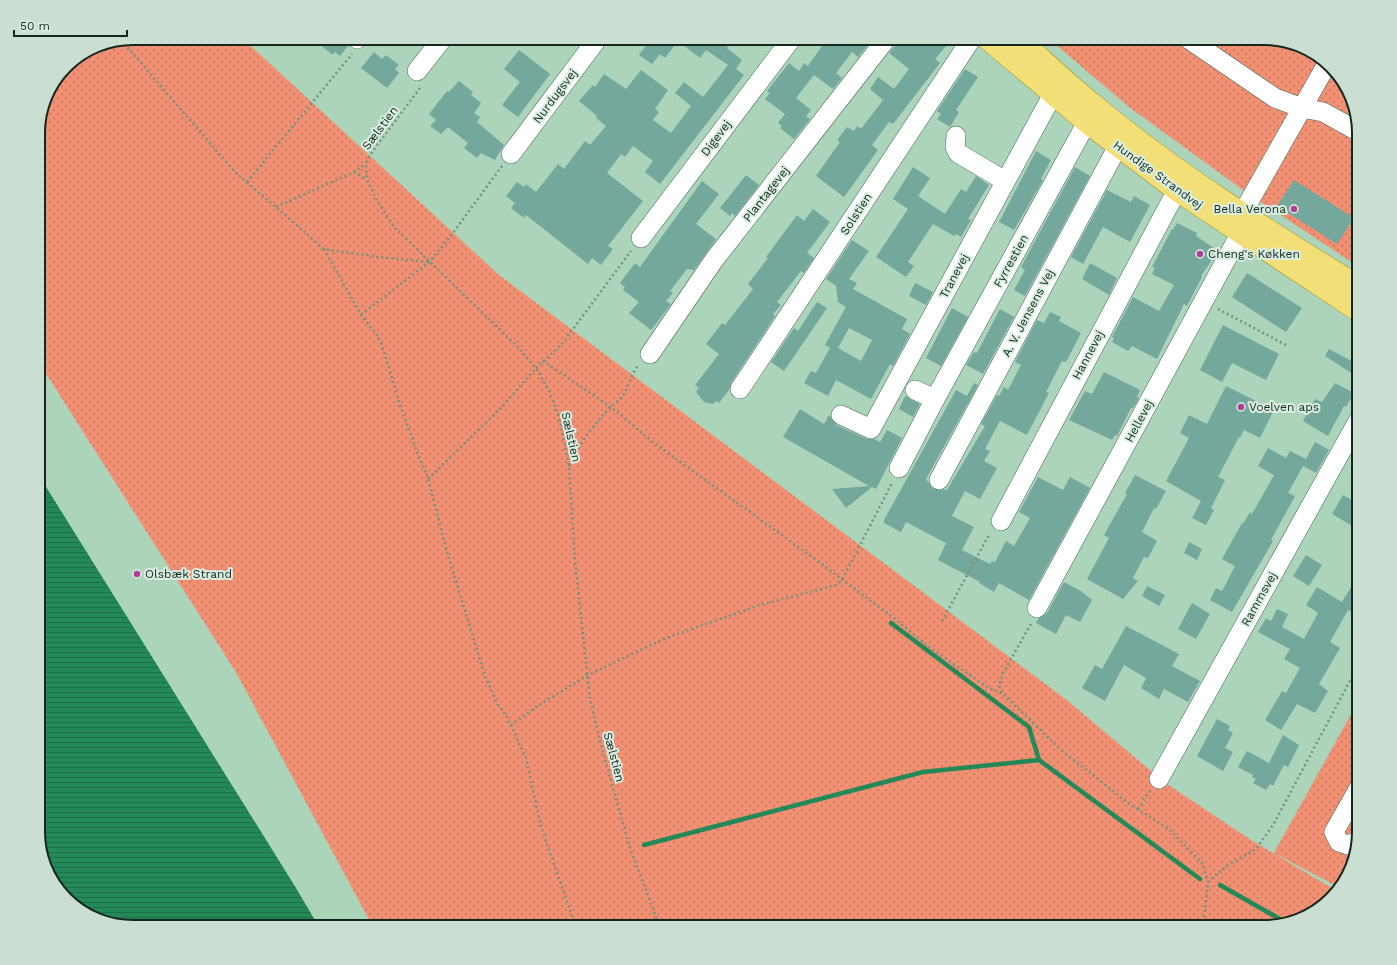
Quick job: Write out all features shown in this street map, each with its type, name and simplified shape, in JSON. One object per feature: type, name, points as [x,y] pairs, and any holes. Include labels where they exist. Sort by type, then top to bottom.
[{"type":"main road","name":"Hundige Strandvej","points":[[995,45],[1087,122],[1177,190],[1352,283]]},
{"type":"main road","name":"Hundige Strandvej","points":[[1026,45],[1091,103],[1190,179],[1241,224],[1352,306]]},
{"type":"street","points":[[420,78],[439,45]]},
{"type":"street","name":"Nurdugsvej","points":[[511,154],[593,45]]},
{"type":"street","name":"Digevej","points":[[641,238],[787,45]]},
{"type":"street","name":"Plantagevej","points":[[650,354],[714,260],[882,45]]},
{"type":"street","name":"Solstien","points":[[740,389],[967,45]]},
{"type":"street","points":[[1197,45],[1275,98],[1302,108],[1323,112],[1352,128]]},
{"type":"street","name":"Hellevej","points":[[1038,608],[1203,302],[1241,224],[1324,69]]},
{"type":"street","name":"Tranevej","points":[[841,415],[870,429],[1053,94]]},
{"type":"street","name":"Fyrrestien","points":[[899,468],[935,399],[1087,122]]},
{"type":"street","points":[[956,136],[955,147],[958,153],[1005,181]]},
{"type":"street","name":"A. V. Jensens Vej","points":[[939,480],[1118,146]]},
{"type":"street","name":"Hannevej","points":[[1001,521],[1177,190]]},
{"type":"street","points":[[915,390],[935,399]]},
{"type":"street","name":"Rammsvej","points":[[1159,779],[1352,432]]},
{"type":"street","points":[[1351,844],[1348,845],[1339,842],[1334,832],[1352,800]]},
{"type":"path","points":[[125,45],[234,171],[324,249],[361,315],[377,335],[382,345],[400,405],[428,479],[447,552],[485,676],[498,705],[511,726],[526,758],[541,827],[574,920]]},
{"type":"path","points":[[248,182],[356,49],[357,45]]},
{"type":"path","name":"Sælstien","points":[[420,78],[366,163],[367,179],[376,199],[394,227],[511,340],[536,368],[559,417],[569,466],[575,561],[590,699],[602,749],[630,848],[657,920]]},
{"type":"path","points":[[361,315],[429,262],[447,241],[511,154]]},
{"type":"path","points":[[276,207],[354,172],[366,163]]},
{"type":"path","points":[[354,172],[367,179]]},
{"type":"path","points":[[428,479],[500,409],[536,368],[562,344],[641,238]]},
{"type":"path","points":[[324,249],[378,257],[429,262]]},
{"type":"path","points":[[1203,302],[1288,346]]},
{"type":"path","points":[[569,466],[583,441],[625,392],[635,368],[650,354]]},
{"type":"path","points":[[544,361],[611,407],[654,443],[895,619],[928,647],[989,688],[1003,694]]},
{"type":"path","points":[[511,726],[536,707],[588,675],[666,638],[760,605],[836,585],[842,580],[899,468]]},
{"type":"path","points":[[942,621],[991,531],[1001,521]]},
{"type":"path","points":[[1038,608],[1026,634],[1003,673],[998,686],[1003,694],[1060,749],[1138,809],[1169,829],[1203,864],[1208,882],[1204,920]]},
{"type":"path","points":[[1208,882],[1228,865],[1256,848],[1273,824],[1352,677]]},
{"type":"path","points":[[1138,809],[1159,779]]},
{"type":"shaded area","points":[[127,45],[250,45],[499,275],[1068,701],[1164,782],[1251,840],[1332,888],[1318,902],[1298,913],[1287,917],[1264,920],[369,920],[237,674],[45,372],[45,127],[48,110],[54,94],[63,79],[79,63],[94,54],[115,47]]},
{"type":"shaded area","points":[[1056,45],[1264,45],[1287,48],[1303,54],[1313,60],[1330,75],[1337,84],[1349,110],[1352,132],[1352,262],[1243,190],[1129,107]]},
{"type":"shaded area","points":[[45,485],[315,920],[121,919],[94,911],[75,898],[63,886],[50,861],[45,838]]},
{"type":"shaded area","points":[[1352,713],[1352,832],[1350,850],[1343,871],[1334,885],[1274,853]]},
{"type":"building","points":[[320,45],[348,46],[340,56],[335,52],[333,55]]},
{"type":"building","points":[[646,45],[675,45],[665,58],[660,54],[652,64],[639,55]]},
{"type":"building","points":[[683,45],[728,45],[727,48],[742,60],[736,69],[744,75],[660,184],[645,172],[653,161],[633,146],[625,157],[621,154],[607,173],[643,201],[608,246],[613,249],[601,265],[592,258],[588,264],[526,215],[524,218],[511,208],[515,203],[506,196],[517,182],[524,187],[526,184],[536,192],[558,164],[564,169],[585,141],[590,145],[606,126],[596,118],[597,116],[579,101],[593,85],[595,87],[604,74],[626,89],[641,70],[668,90],[655,109],[659,112],[653,120],[671,133],[691,106],[675,93],[684,82],[703,97],[728,65],[706,50],[700,58]]},
{"type":"building","points":[[821,45],[867,45],[858,57],[852,52],[836,73],[842,78],[833,89],[814,75],[796,98],[811,110],[806,116],[810,119],[794,139],[780,128],[782,126],[778,123],[785,114],[765,99],[770,93],[767,91],[789,63],[799,71],[804,63],[808,66],[822,46]]},
{"type":"building","points":[[896,45],[947,45],[935,59],[940,63],[893,124],[889,122],[872,145],[878,150],[844,197],[816,176],[840,142],[837,140],[847,127],[854,131],[857,126],[861,129],[883,100],[870,89],[878,77],[894,89],[909,69],[889,53]]},
{"type":"building","points":[[519,50],[550,74],[518,117],[502,105],[520,82],[504,69]]},
{"type":"building","points":[[374,52],[382,59],[386,55],[399,65],[395,69],[399,73],[387,88],[361,68]]},
{"type":"building","points":[[965,69],[978,77],[956,110],[959,112],[950,127],[937,119],[941,114],[937,111]]},
{"type":"building","points":[[459,81],[473,92],[471,95],[481,103],[474,113],[480,117],[477,122],[504,145],[495,160],[481,153],[477,158],[464,148],[468,143],[448,127],[441,134],[430,126],[436,120],[429,114],[447,91],[449,92]]},
{"type":"building","points":[[1036,151],[1051,160],[1041,179],[1043,180],[1014,230],[999,222]]},
{"type":"building","points":[[913,167],[930,178],[918,196],[945,214],[961,189],[966,192],[976,176],[989,185],[968,219],[971,220],[961,237],[956,234],[954,236],[933,224],[908,262],[914,266],[906,277],[876,257],[908,209],[893,199]]},
{"type":"building","points":[[1075,167],[1090,176],[1025,296],[1014,290],[1025,270],[1021,267]]},
{"type":"building","points":[[746,175],[759,185],[735,216],[732,213],[730,216],[720,208]]},
{"type":"building","points":[[1294,180],[1352,217],[1352,221],[1337,244],[1277,206]]},
{"type":"building","points":[[702,181],[719,194],[696,224],[716,239],[694,270],[687,269],[670,291],[673,293],[666,301],[671,304],[651,330],[629,313],[639,302],[623,290],[625,287],[620,283],[635,263],[640,267]]},
{"type":"building","points":[[1107,190],[1131,202],[1134,196],[1150,205],[1130,242],[1103,227],[1083,264],[1071,257]]},
{"type":"building","points":[[813,209],[830,222],[807,253],[814,258],[804,273],[801,271],[777,302],[781,305],[773,314],[775,316],[731,383],[729,390],[719,403],[716,401],[713,404],[704,402],[696,392],[699,388],[695,385],[719,354],[706,344],[722,323],[725,325],[753,289],[748,284],[768,258],[766,257],[797,215],[804,221]]},
{"type":"building","points":[[1177,223],[1197,233],[1196,236],[1218,251],[1201,276],[1202,277],[1187,306],[1184,304],[1157,359],[1132,346],[1128,351],[1112,342],[1114,338],[1112,337],[1133,297],[1159,311],[1174,285],[1152,274],[1155,268],[1152,267],[1172,229],[1173,230]]},
{"type":"building","points":[[852,240],[869,251],[849,279],[857,283],[853,289],[907,319],[902,329],[910,334],[893,366],[890,364],[871,399],[836,380],[828,396],[804,383],[811,371],[816,373],[830,348],[825,345],[846,307],[838,302],[836,286],[826,279]],"holes":[[[849,328],[872,340],[861,361],[838,348]]]},
{"type":"building","points":[[1090,263],[1117,278],[1109,295],[1082,279]]},
{"type":"building","points":[[1247,273],[1302,308],[1286,332],[1232,297]]},
{"type":"building","points":[[915,283],[933,292],[926,305],[909,296]]},
{"type":"building","points":[[817,302],[827,308],[784,371],[771,362],[794,328],[798,331]]},
{"type":"building","points":[[952,308],[968,317],[941,366],[926,358]]},
{"type":"building","points":[[1000,309],[1014,317],[983,374],[966,365],[974,352],[977,353]]},
{"type":"building","points":[[1050,312],[1061,317],[1059,321],[1081,333],[1066,362],[1062,361],[1046,392],[1049,393],[1027,435],[1000,421],[985,449],[990,451],[984,461],[997,468],[980,499],[965,491],[952,516],[974,527],[962,550],[990,564],[992,561],[995,562],[1006,541],[1014,546],[1030,518],[1019,512],[1038,477],[1063,490],[1070,477],[1090,488],[1029,600],[999,583],[994,592],[979,583],[980,582],[938,560],[946,543],[906,522],[901,532],[884,523],[884,520],[956,390],[967,396],[974,383],[978,385],[926,479],[933,489],[947,490],[985,426],[981,424],[997,395],[999,396],[1004,387],[1008,390],[1021,365],[1015,362],[1037,320],[1044,323]]},
{"type":"building","points":[[1223,325],[1279,354],[1266,380],[1232,363],[1222,382],[1200,370]]},
{"type":"building","points":[[1329,349],[1352,361],[1352,373],[1325,356]]},
{"type":"building","points":[[1104,372],[1140,390],[1137,397],[1139,398],[1133,408],[1131,408],[1117,436],[1115,435],[1112,440],[1069,420],[1085,391],[1092,394]]},
{"type":"building","points":[[1335,383],[1352,392],[1352,396],[1346,407],[1344,406],[1328,436],[1303,421],[1315,399],[1322,402]]},
{"type":"building","points":[[1226,386],[1274,410],[1260,438],[1244,430],[1240,438],[1239,437],[1218,477],[1225,480],[1211,508],[1214,510],[1206,525],[1192,518],[1201,501],[1166,481],[1189,438],[1180,433],[1189,415],[1207,424]]},
{"type":"building","points":[[905,396],[920,404],[913,417],[899,409]]},
{"type":"building","points":[[800,409],[824,424],[829,415],[836,425],[867,439],[874,439],[880,442],[887,430],[902,438],[876,489],[872,487],[846,508],[832,489],[869,486],[783,437]]},
{"type":"building","points":[[1315,442],[1329,450],[1316,473],[1303,466],[1288,493],[1295,496],[1271,540],[1273,541],[1232,612],[1210,600],[1216,588],[1222,591],[1235,566],[1222,559],[1242,523],[1243,524],[1250,512],[1252,514],[1274,475],[1258,466],[1268,448],[1286,458],[1290,451],[1306,459]]},
{"type":"building","points":[[1135,475],[1166,491],[1156,509],[1154,508],[1142,532],[1157,541],[1148,558],[1144,557],[1133,578],[1138,581],[1123,599],[1087,579],[1109,538],[1104,535],[1127,494],[1125,493]]},
{"type":"building","points":[[1343,495],[1352,500],[1352,526],[1332,514]]},
{"type":"building","points":[[1189,542],[1202,549],[1197,560],[1184,553]]},
{"type":"building","points":[[1306,555],[1322,565],[1309,586],[1293,576]]},
{"type":"building","points":[[1064,582],[1081,591],[1092,600],[1080,622],[1066,615],[1056,634],[1036,623],[1038,619],[1047,613]]},
{"type":"building","points":[[1147,586],[1165,595],[1159,606],[1142,596]]},
{"type":"building","points":[[1352,586],[1352,613],[1348,610],[1330,642],[1340,648],[1319,684],[1328,691],[1315,713],[1297,704],[1281,730],[1265,720],[1282,691],[1286,693],[1300,668],[1284,659],[1290,649],[1258,632],[1266,618],[1271,621],[1277,609],[1288,614],[1282,627],[1304,639],[1318,613],[1306,605],[1317,587],[1342,602]]},
{"type":"building","points":[[1192,603],[1210,614],[1196,639],[1178,629]]},
{"type":"building","points":[[1126,626],[1179,654],[1172,666],[1200,681],[1188,702],[1164,689],[1159,699],[1141,688],[1146,678],[1124,665],[1105,701],[1082,688],[1095,665],[1102,669]]},
{"type":"building","points":[[1217,719],[1230,726],[1228,730],[1233,733],[1225,748],[1233,752],[1223,771],[1197,756]]},
{"type":"building","points":[[1283,735],[1299,745],[1288,767],[1284,765],[1273,786],[1270,784],[1266,790],[1253,783],[1256,779],[1252,777],[1253,775],[1238,767],[1247,751],[1269,763]]},
{"type":"waterway","points":[[891,623],[1029,727],[1039,760]]},
{"type":"waterway","points":[[644,845],[923,772],[1039,760],[1200,879]]},
{"type":"waterway","points":[[1220,885],[1279,918]]},
{"type":"place","name":"Bella Verona","points":[[1294,209]]},
{"type":"place","name":"Cheng's Køkken","points":[[1200,254]]},
{"type":"place","name":"Voelven aps","points":[[1241,407]]},
{"type":"place","name":"Olsbæk Strand","points":[[137,574]]}]
